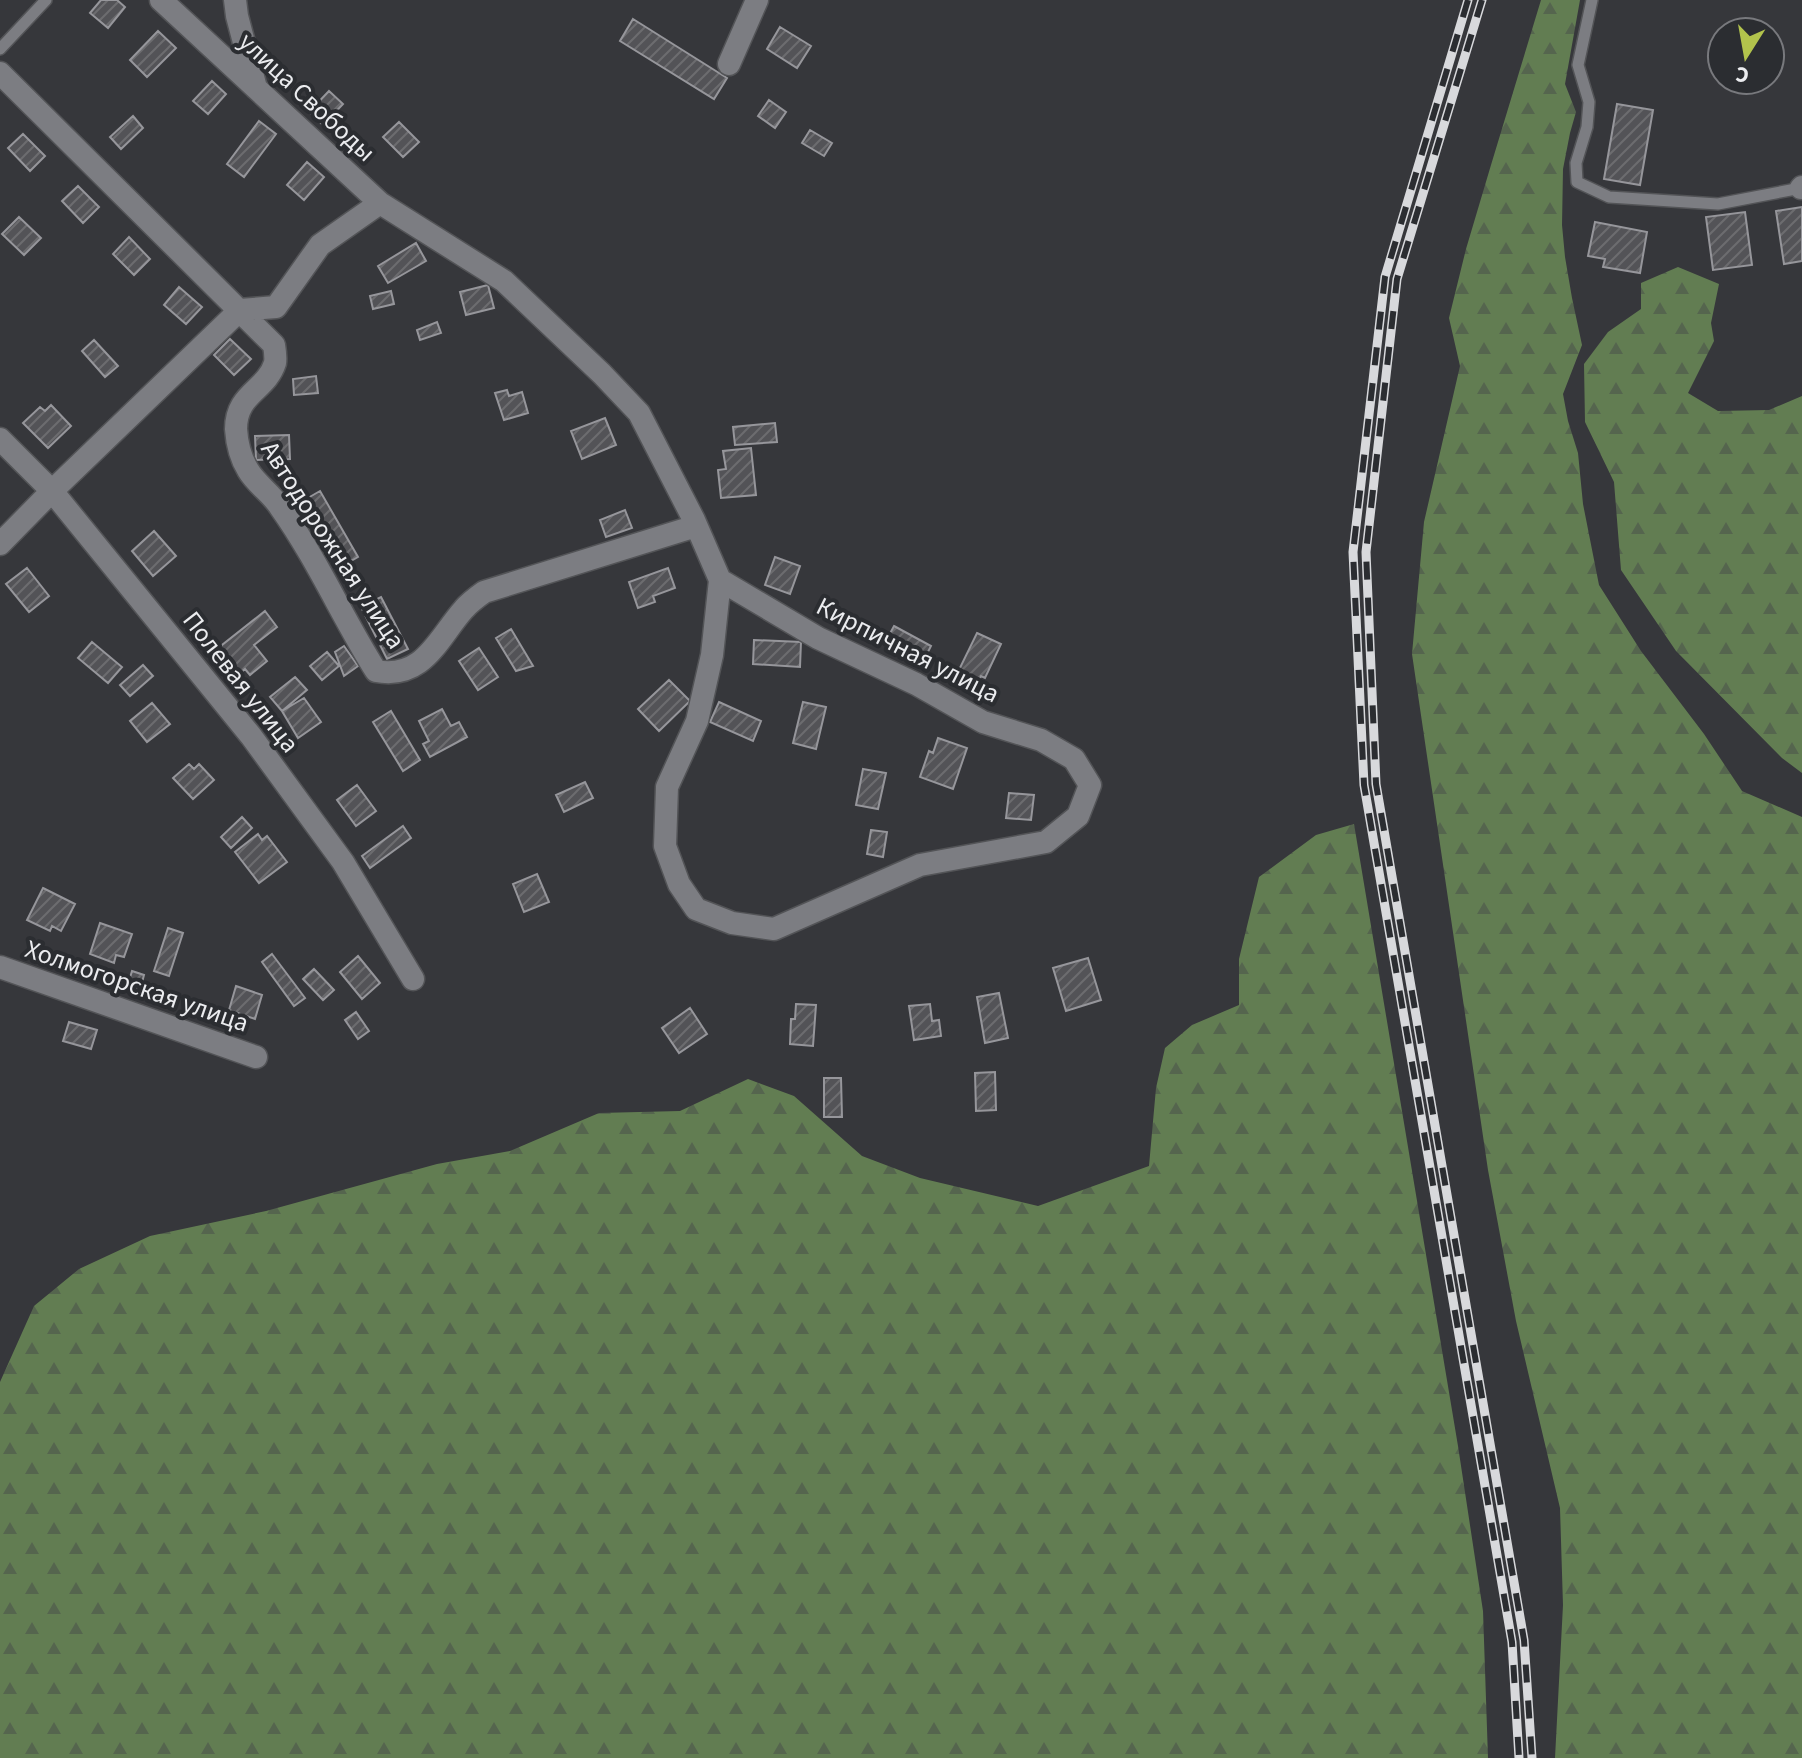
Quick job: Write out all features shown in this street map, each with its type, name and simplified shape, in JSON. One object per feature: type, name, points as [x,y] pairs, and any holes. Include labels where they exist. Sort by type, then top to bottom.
[{"type":"street","name":"улица Свободы","points":[[161,0],[380,203]]},
{"type":"street","points":[[235,0],[256,88]]},
{"type":"street","points":[[729,64],[757,0]]},
{"type":"street","name":"Автодорожная улица","points":[[0,73],[274,345],[276,360],[267,378],[252,391],[239,409],[237,448],[248,472],[279,504],[376,671],[392,674],[421,663],[466,607],[484,592],[696,526]]},
{"type":"street","points":[[0,544],[240,310],[276,307],[320,245],[380,203],[504,281],[639,413],[720,580]]},
{"type":"street","name":"Полевая улица","points":[[0,439],[52,491],[251,736],[343,862],[413,979]]},
{"type":"street","name":"Кирпичная улица","points":[[720,580],[818,638],[916,684],[983,722],[1041,740],[1074,759],[1090,785],[1078,816],[1046,842],[920,865],[774,929],[732,923],[696,909],[679,884],[665,846],[667,787],[697,721],[712,655],[720,580]]},
{"type":"street","name":"Холмогорская улица","points":[[0,967],[256,1057]]},
{"type":"lane","points":[[0,49],[46,0]]},
{"type":"lane","points":[[1592,0],[1578,65],[1589,102],[1587,127],[1576,163],[1577,182],[1609,197],[1718,204],[1801,188]]},
{"type":"green space","points":[[1541,0],[1580,0],[1565,84],[1576,112],[1563,169],[1562,225],[1582,345],[1563,394],[1578,453],[1583,504],[1599,585],[1641,651],[1704,734],[1742,791],[1802,817],[1802,1758],[1555,1758],[1563,1605],[1560,1508],[1516,1321],[1488,1170],[1412,654],[1424,522],[1460,366],[1449,318],[1466,249]]},
{"type":"green space","points":[[1678,267],[1719,284],[1711,323],[1714,341],[1688,393],[1718,411],[1769,410],[1802,396],[1802,773],[1782,758],[1676,651],[1621,570],[1614,482],[1585,422],[1584,364],[1608,332],[1641,309],[1641,283]]},
{"type":"green space","points":[[1354,824],[1483,1611],[1488,1758],[0,1758],[0,1382],[34,1306],[79,1269],[150,1236],[266,1211],[437,1164],[510,1151],[599,1113],[680,1111],[748,1079],[794,1096],[862,1156],[920,1178],[1038,1206],[1149,1166],[1156,1088],[1165,1048],[1192,1025],[1239,1005],[1239,959],[1259,877],[1316,835]]},
{"type":"building","points":[[101,0],[117,0],[125,7],[108,28],[90,13]]},
{"type":"building","points":[[633,19],[727,78],[714,99],[620,41]]},
{"type":"building","points":[[780,27],[811,46],[797,68],[767,49]]},
{"type":"building","points":[[158,31],[176,48],[147,77],[130,60]]},
{"type":"building","points":[[212,81],[226,94],[208,114],[193,101]]},
{"type":"building","points":[[329,91],[343,104],[323,125],[309,112]]},
{"type":"building","points":[[769,100],[786,112],[775,128],[758,116]]},
{"type":"building","points":[[1617,104],[1653,110],[1640,185],[1604,179]]},
{"type":"building","points":[[133,116],[143,128],[121,149],[110,137]]},
{"type":"building","points":[[259,121],[276,134],[244,177],[227,164]]},
{"type":"building","points":[[399,122],[419,142],[403,157],[383,137]]},
{"type":"building","points":[[810,130],[832,143],[824,156],[802,143]]},
{"type":"building","points":[[23,134],[45,156],[30,171],[8,148]]},
{"type":"building","points":[[307,162],[324,177],[304,200],[287,185]]},
{"type":"building","points":[[78,186],[99,207],[83,223],[62,201]]},
{"type":"building","points":[[1802,207],[1802,261],[1784,264],[1776,211]]},
{"type":"building","points":[[1745,212],[1752,265],[1713,270],[1706,217]]},
{"type":"building","points":[[19,217],[41,238],[24,255],[2,234]]},
{"type":"building","points":[[1595,222],[1647,232],[1640,273],[1603,267],[1605,259],[1588,256]]},
{"type":"building","points":[[129,237],[150,259],[134,275],[113,254]]},
{"type":"building","points":[[416,243],[426,261],[388,283],[378,266]]},
{"type":"building","points":[[488,285],[494,308],[466,315],[460,292]]},
{"type":"building","points":[[179,287],[202,307],[186,324],[164,305]]},
{"type":"building","points":[[391,291],[394,304],[373,309],[370,296]]},
{"type":"building","points":[[437,322],[441,333],[420,340],[417,330]]},
{"type":"building","points":[[230,339],[251,359],[234,375],[214,355]]},
{"type":"building","points":[[94,340],[118,366],[105,377],[82,351]]},
{"type":"building","points":[[316,376],[318,393],[294,395],[293,379]]},
{"type":"building","points":[[507,390],[509,396],[522,392],[528,413],[504,420],[495,393]]},
{"type":"building","points":[[51,405],[71,426],[48,448],[23,423],[40,407],[45,411]]},
{"type":"building","points":[[605,418],[616,445],[582,459],[571,431]]},
{"type":"building","points":[[775,423],[777,442],[735,445],[733,427]]},
{"type":"building","points":[[289,435],[290,459],[256,460],[255,436]]},
{"type":"building","points":[[751,448],[756,495],[721,498],[718,470],[726,469],[723,451]]},
{"type":"building","points":[[320,491],[358,557],[339,568],[301,502]]},
{"type":"building","points":[[625,510],[632,528],[606,537],[600,520]]},
{"type":"building","points":[[154,531],[176,556],[153,576],[132,551]]},
{"type":"building","points":[[775,557],[800,566],[790,594],[765,585]]},
{"type":"building","points":[[27,568],[49,596],[29,612],[6,584]]},
{"type":"building","points":[[668,568],[675,588],[653,596],[655,602],[638,608],[629,582]]},
{"type":"building","points":[[381,597],[408,649],[387,659],[361,607]]},
{"type":"building","points":[[265,611],[277,627],[254,645],[267,661],[250,675],[245,669],[238,675],[217,649]]},
{"type":"building","points":[[894,626],[931,646],[924,660],[913,654],[909,662],[893,654],[896,647],[886,641]]},
{"type":"building","points":[[511,629],[533,666],[516,671],[496,638]]},
{"type":"building","points":[[977,633],[1001,644],[985,678],[981,676],[976,688],[955,678]]},
{"type":"building","points":[[754,640],[801,642],[800,667],[753,664]]},
{"type":"building","points":[[92,642],[122,667],[108,683],[78,658]]},
{"type":"building","points":[[344,646],[358,666],[344,676],[335,652]]},
{"type":"building","points":[[479,648],[498,677],[478,690],[459,661]]},
{"type":"building","points":[[327,652],[339,666],[322,680],[310,666]]},
{"type":"building","points":[[143,665],[153,676],[130,696],[120,685]]},
{"type":"building","points":[[295,677],[307,690],[282,711],[270,697]]},
{"type":"building","points":[[669,680],[690,701],[659,731],[638,709]]},
{"type":"building","points":[[304,698],[321,722],[298,738],[282,711]]},
{"type":"building","points":[[719,702],[761,721],[753,741],[710,722]]},
{"type":"building","points":[[803,702],[826,707],[816,749],[793,743]]},
{"type":"building","points":[[152,703],[170,724],[147,742],[130,721]]},
{"type":"building","points":[[442,709],[451,726],[459,722],[467,737],[430,757],[423,744],[429,741],[419,721]]},
{"type":"building","points":[[391,711],[420,760],[403,771],[373,722]]},
{"type":"building","points":[[938,738],[967,748],[953,789],[920,777],[929,751],[933,753]]},
{"type":"building","points":[[189,764],[194,769],[199,764],[214,780],[193,799],[173,778]]},
{"type":"building","points":[[863,769],[886,773],[878,809],[856,805]]},
{"type":"building","points":[[585,782],[593,798],[564,812],[556,795]]},
{"type":"building","points":[[357,785],[376,811],[356,826],[337,800]]},
{"type":"building","points":[[1009,793],[1034,795],[1031,820],[1006,818]]},
{"type":"building","points":[[242,817],[252,828],[231,848],[221,837]]},
{"type":"building","points":[[403,826],[411,838],[370,868],[362,856]]},
{"type":"building","points":[[871,830],[887,832],[883,857],[867,854]]},
{"type":"building","points":[[258,834],[262,840],[267,836],[287,862],[259,883],[235,852]]},
{"type":"building","points":[[537,874],[549,902],[524,912],[513,884]]},
{"type":"building","points":[[43,888],[75,904],[61,931],[52,926],[50,931],[27,920]]},
{"type":"building","points":[[100,923],[132,934],[124,957],[116,955],[114,963],[90,954]]},
{"type":"building","points":[[168,928],[183,933],[169,976],[154,971]]},
{"type":"building","points":[[272,954],[305,998],[294,1006],[262,962]]},
{"type":"building","points":[[358,956],[380,983],[362,999],[340,972]]},
{"type":"building","points":[[1088,958],[1101,1000],[1066,1011],[1053,968]]},
{"type":"building","points":[[314,969],[334,990],[323,1000],[303,979]]},
{"type":"building","points":[[132,971],[144,975],[139,994],[126,991]]},
{"type":"building","points":[[236,986],[262,995],[255,1019],[229,1010]]},
{"type":"building","points":[[999,993],[1008,1038],[985,1043],[977,997]]},
{"type":"building","points":[[796,1004],[816,1005],[813,1046],[790,1044],[791,1019],[795,1019]]},
{"type":"building","points":[[930,1004],[932,1021],[939,1020],[941,1036],[914,1040],[909,1006]]},
{"type":"building","points":[[690,1008],[707,1034],[679,1053],[662,1028]]},
{"type":"building","points":[[356,1012],[369,1031],[358,1039],[345,1020]]},
{"type":"building","points":[[69,1022],[97,1030],[91,1049],[63,1041]]},
{"type":"building","points":[[995,1072],[996,1110],[976,1111],[975,1073]]},
{"type":"building","points":[[824,1078],[841,1078],[842,1117],[824,1117]]},
{"type":"railway","points":[[1468,0],[1385,277],[1353,552],[1364,785],[1512,1642],[1519,1758]]},
{"type":"railway","points":[[1482,0],[1397,279],[1366,552],[1376,784],[1524,1640],[1532,1758]]}]
